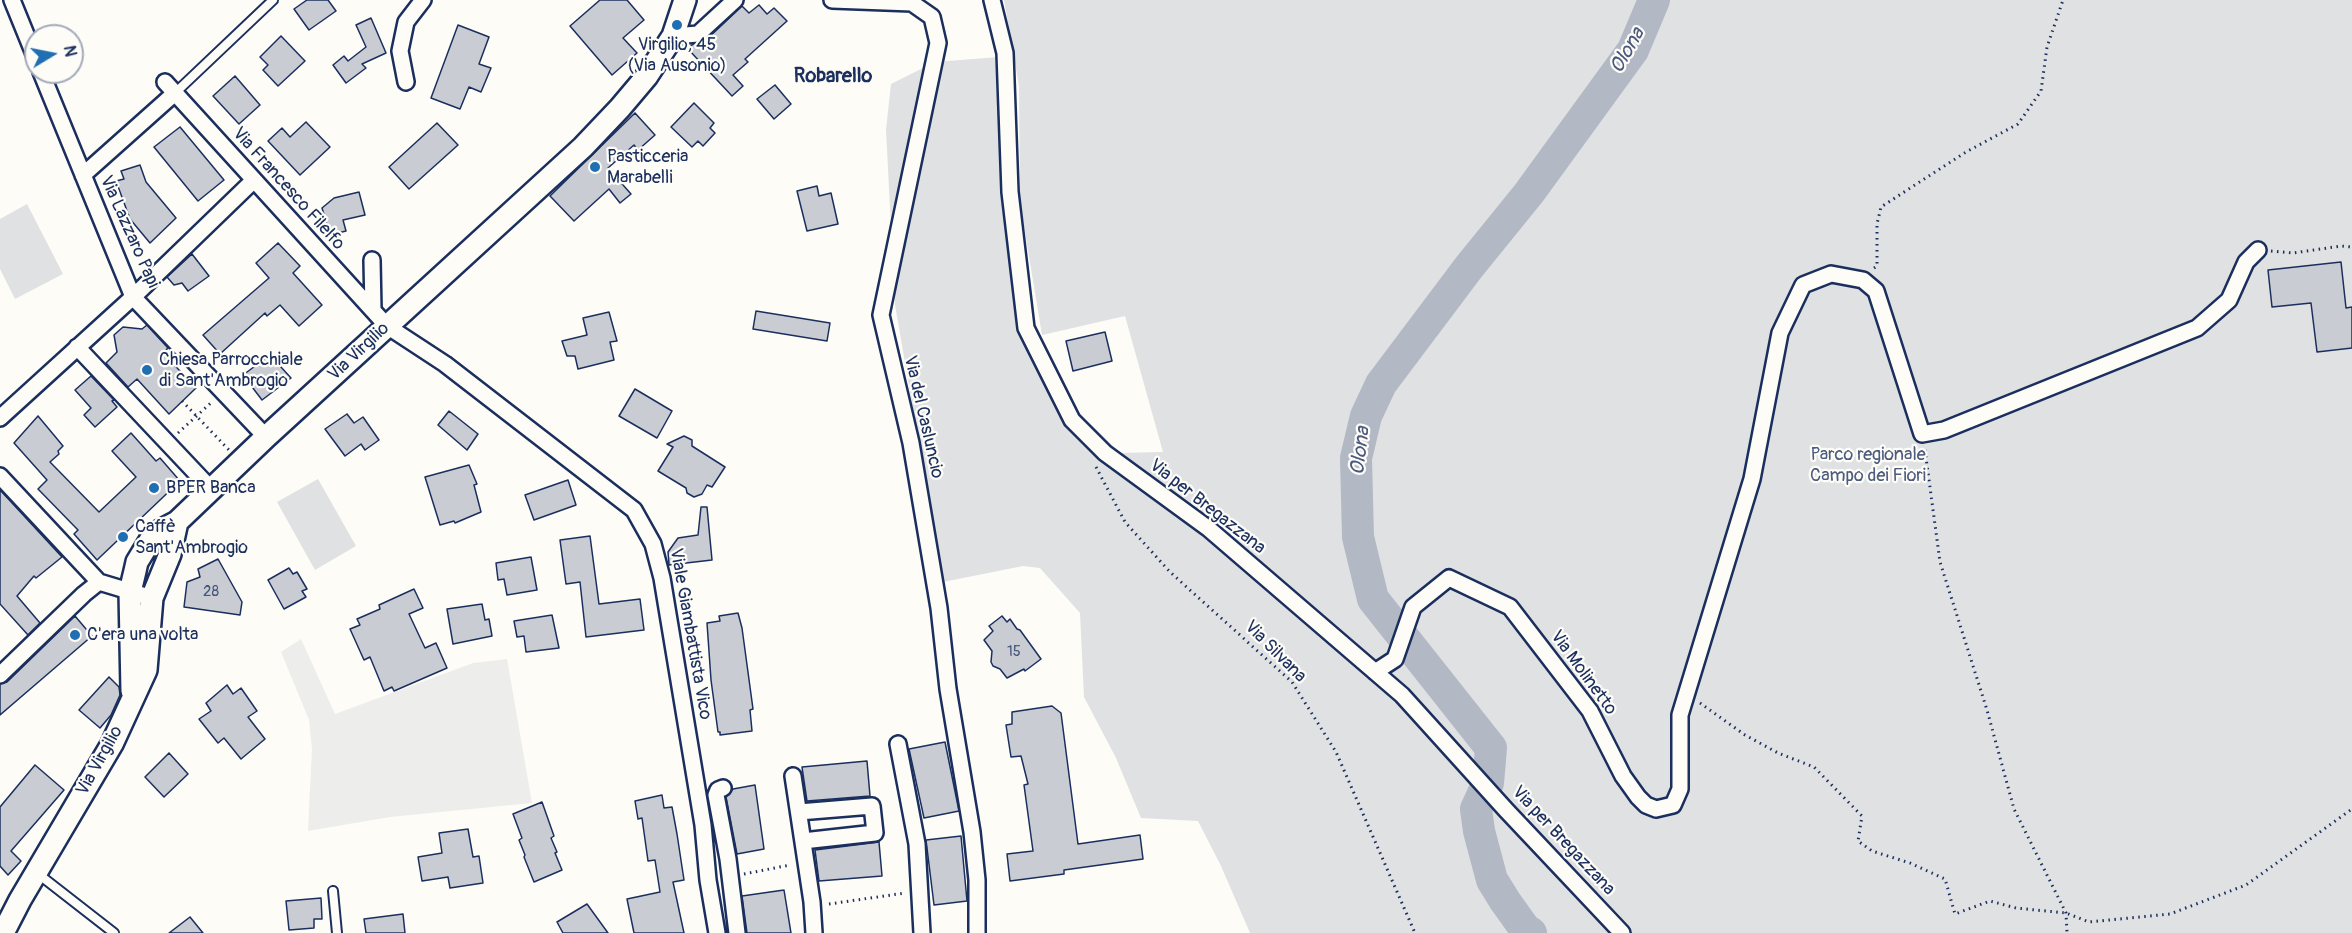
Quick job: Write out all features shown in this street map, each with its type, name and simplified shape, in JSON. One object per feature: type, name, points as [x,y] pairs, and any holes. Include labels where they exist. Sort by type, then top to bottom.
[{"type":"main road","name":"Via Virgilio","points":[[3,933],[36,872],[112,744],[146,670],[153,598],[170,554],[177,522],[266,437],[380,318],[590,139],[647,76],[673,36],[686,0]]},
{"type":"main road","points":[[132,701],[130,592],[138,562],[152,539],[160,531],[177,522]]},
{"type":"street","points":[[12,0],[24,30]]},
{"type":"street","points":[[406,82],[400,51],[406,22],[423,0]]},
{"type":"street","points":[[673,36],[698,34],[735,0]]},
{"type":"street","name":"Via del Casluncio","points":[[832,0],[912,3],[932,17],[938,43],[881,315],[911,442],[939,608],[948,688],[973,842],[977,880],[977,933]]},
{"type":"street","name":"Via per Bregazzana","points":[[992,0],[1005,53],[1010,192],[1026,328],[1072,420],[1105,453],[1209,529],[1402,695],[1622,933]]},
{"type":"street","name":"Via Lazzaro Papi","points":[[46,84],[133,297],[266,437]]},
{"type":"street","points":[[83,175],[170,88]]},
{"type":"street","name":"Via Francesco Filelfo","points":[[170,88],[380,318]]},
{"type":"street","points":[[0,418],[133,297],[254,180]]},
{"type":"street","points":[[1688,693],[1752,479],[1780,333],[1803,285],[1831,274],[1863,280],[1876,291],[1922,434],[1944,430],[2197,328],[2229,300],[2246,262],[2258,250]]},
{"type":"street","points":[[372,260],[380,318]]},
{"type":"street","name":"Viale Giambattista Vico","points":[[380,318],[445,364],[634,510],[653,544],[662,578],[675,650],[703,825],[708,880],[717,933]]},
{"type":"street","points":[[77,347],[211,489]]},
{"type":"street","points":[[0,476],[99,582],[153,598]]},
{"type":"street","name":"Via Molinetto","points":[[1375,672],[1395,659],[1413,607],[1449,578],[1510,607],[1590,711],[1623,776],[1638,797],[1646,806],[1656,809],[1672,805],[1680,789],[1680,715],[1688,693]]},
{"type":"street","points":[[0,675],[99,582]]},
{"type":"street","points":[[898,744],[917,844],[922,933]]},
{"type":"street","points":[[793,776],[814,933]]},
{"type":"street","points":[[723,788],[718,790],[716,795],[733,876],[737,933]]},
{"type":"street","points":[[799,812],[872,806],[875,832],[803,841]]},
{"type":"street","points":[[836,809],[839,837]]},
{"type":"street","points":[[708,880],[733,876]]},
{"type":"lane","points":[[170,88],[273,0]]},
{"type":"lane","points":[[36,872],[114,933]]},
{"type":"lane","points":[[333,891],[338,933]]},
{"type":"path","points":[[1863,280],[1877,266],[1877,224],[1881,207],[1966,152],[2018,124],[2024,116],[2041,91],[2047,47],[2063,0]]},
{"type":"path","points":[[2258,250],[2293,253],[2341,246],[2352,247]]},
{"type":"path","points":[[167,442],[223,392]]},
{"type":"path","points":[[183,401],[225,446]]},
{"type":"path","points":[[1922,434],[1940,562],[1987,710],[2014,809],[2066,913],[2067,933]]},
{"type":"path","name":"Via Silvana","points":[[1093,461],[1125,522],[1170,572],[1292,682],[1336,752],[1415,933]]},
{"type":"path","points":[[1688,693],[1719,719],[1745,735],[1778,753],[1814,767],[1862,816],[1858,841],[1872,851],[1910,863],[1945,879],[1955,914],[1990,900],[2016,908],[2066,913],[2089,922],[2170,914],[2246,885],[2352,809]]},
{"type":"path","points":[[733,876],[806,862]]},
{"type":"path","points":[[812,906],[920,891]]},
{"type":"shaded area","points":[[301,639],[335,714],[473,663],[507,659],[532,803],[390,817],[308,831],[312,749],[309,720],[281,652]]},
{"type":"green space","name":"Parco regionale Campo dei Fiori","points":[[1004,0],[2352,0],[2352,933],[1250,933],[1221,866],[1198,821],[1141,818],[1116,758],[1084,697],[1080,613],[1040,568],[1023,566],[943,582],[895,305],[886,130],[891,84],[935,62],[999,57],[1000,190],[1018,332],[1066,400],[1120,453],[1163,452],[1125,316],[1042,335],[1020,202],[1019,86]]},
{"type":"green space","points":[[27,204],[63,274],[15,299],[0,269],[0,219]]},
{"type":"green space","points":[[318,479],[356,546],[315,570],[277,502]]},
{"type":"building","points":[[307,0],[328,0],[336,11],[309,30],[294,9]]},
{"type":"building","points":[[600,0],[627,0],[644,20],[623,38],[637,53],[612,75],[570,26]]},
{"type":"building","points":[[759,5],[767,14],[774,8],[787,21],[745,59],[748,62],[733,75],[743,86],[732,96],[688,49],[693,44],[705,41],[742,6],[749,13]]},
{"type":"building","points":[[371,18],[386,53],[362,64],[366,68],[346,83],[333,65],[344,56],[348,61],[366,47],[356,25]]},
{"type":"building","points":[[458,25],[489,37],[479,64],[491,68],[481,92],[469,87],[460,109],[431,98]]},
{"type":"building","points":[[281,36],[305,61],[278,86],[263,70],[268,65],[260,57]]},
{"type":"building","points":[[235,76],[260,105],[239,124],[213,96]]},
{"type":"building","points":[[775,85],[791,104],[774,119],[757,99]]},
{"type":"building","points":[[694,103],[714,123],[710,128],[715,133],[703,146],[698,141],[692,147],[671,127]]},
{"type":"building","points":[[635,113],[655,135],[638,150],[634,145],[608,168],[631,194],[620,203],[609,189],[574,221],[550,196]]},
{"type":"building","points":[[306,122],[330,147],[300,175],[268,141],[282,128],[290,137]]},
{"type":"building","points":[[437,123],[458,145],[409,189],[389,167]]},
{"type":"building","points":[[180,127],[224,180],[198,201],[154,147]]},
{"type":"building","points":[[140,165],[146,182],[176,218],[150,243],[130,219],[116,181],[124,179],[121,171]]},
{"type":"building","points":[[817,186],[819,196],[831,193],[838,224],[807,231],[797,191]]},
{"type":"building","points":[[359,192],[365,215],[343,220],[346,231],[330,235],[322,208],[334,198]]},
{"type":"building","points":[[278,243],[300,266],[293,273],[322,305],[299,326],[280,305],[267,316],[265,313],[220,354],[203,335],[269,278],[256,263]]},
{"type":"building","points":[[192,254],[209,276],[188,291],[182,283],[174,285],[167,277]]},
{"type":"building","points":[[2341,262],[2346,308],[2352,307],[2352,348],[2317,352],[2311,303],[2272,307],[2268,270]]},
{"type":"building","points":[[756,311],[830,323],[827,341],[753,329]]},
{"type":"building","points":[[609,312],[617,341],[610,342],[614,360],[578,369],[575,356],[567,356],[562,341],[587,335],[583,318]]},
{"type":"building","name":"Chiesa Parrocchiale di Sant'Ambrogio","points":[[147,325],[168,348],[163,353],[196,388],[169,414],[137,379],[128,387],[106,363],[117,352],[114,335],[123,327],[142,329]]},
{"type":"building","points":[[1105,332],[1112,361],[1073,371],[1066,341]]},
{"type":"building","points":[[270,355],[291,378],[262,400],[243,375]]},
{"type":"building","points":[[91,376],[114,400],[112,401],[117,407],[95,427],[84,415],[91,408],[75,390]]},
{"type":"building","points":[[635,389],[672,411],[657,438],[619,416]]},
{"type":"building","points":[[449,411],[478,434],[467,450],[438,425]]},
{"type":"building","points":[[347,414],[354,423],[363,417],[379,440],[365,450],[361,444],[345,456],[325,429]]},
{"type":"building","points":[[38,416],[63,446],[58,451],[59,454],[50,462],[99,512],[136,477],[112,451],[131,433],[156,461],[160,458],[180,481],[97,560],[74,534],[78,530],[38,489],[47,480],[14,443]]},
{"type":"building","points":[[684,436],[692,440],[692,446],[725,467],[712,487],[707,485],[702,494],[694,497],[687,493],[686,488],[658,471],[673,447],[667,444]]},
{"type":"building","points":[[469,465],[477,484],[474,485],[481,512],[455,523],[454,521],[440,525],[425,477]]},
{"type":"building","points":[[568,480],[576,505],[534,520],[525,495]]},
{"type":"building","points":[[0,490],[62,557],[36,578],[34,576],[17,596],[40,623],[28,635],[0,604]]},
{"type":"building","points":[[701,507],[707,507],[712,560],[669,565],[668,552],[678,538],[698,535]]},
{"type":"building","points":[[590,536],[599,604],[640,599],[644,630],[586,637],[580,582],[566,584],[560,540]]},
{"type":"building","points":[[531,557],[537,590],[507,595],[504,579],[498,580],[496,563]]},
{"type":"building","points":[[218,559],[242,602],[240,615],[184,607],[187,582],[200,577],[198,569]]},
{"type":"building","points":[[289,568],[293,574],[297,572],[307,589],[302,591],[306,597],[284,609],[268,580]]},
{"type":"building","points":[[414,589],[423,608],[409,614],[425,648],[436,643],[447,668],[394,691],[392,687],[384,691],[370,657],[364,660],[350,629],[360,625],[357,619],[380,609],[379,605]]},
{"type":"building","points":[[482,604],[485,620],[489,619],[492,636],[453,644],[447,609]]},
{"type":"building","points":[[738,613],[753,709],[750,710],[752,731],[720,735],[711,680],[707,623],[720,621],[719,616]]},
{"type":"building","points":[[552,615],[559,648],[526,652],[524,636],[517,637],[514,621]]},
{"type":"building","points":[[75,616],[92,636],[0,715],[0,684],[7,682]]},
{"type":"building","points":[[1002,616],[1007,622],[1010,619],[1020,630],[1041,659],[1025,671],[1024,669],[1007,678],[1000,669],[993,666],[992,651],[984,640],[993,631],[989,626]]},
{"type":"building","points":[[109,677],[119,687],[120,695],[111,715],[100,728],[79,710]]},
{"type":"building","points":[[227,685],[233,694],[241,688],[257,711],[248,717],[265,739],[241,759],[224,738],[218,743],[199,719],[211,711],[206,703]]},
{"type":"building","points":[[1052,706],[1061,713],[1078,844],[1140,835],[1143,859],[1064,870],[1064,874],[1010,881],[1007,854],[1033,851],[1024,785],[1028,784],[1021,756],[1011,757],[1006,725],[1012,724],[1012,712]]},
{"type":"building","points":[[945,742],[959,811],[924,818],[909,749]]},
{"type":"building","points":[[169,753],[188,774],[164,797],[145,777]]},
{"type":"building","points":[[867,761],[870,796],[807,801],[802,767]]},
{"type":"building","points":[[35,765],[64,790],[11,851],[21,861],[8,875],[0,866],[0,807]]},
{"type":"building","points":[[755,785],[764,849],[737,854],[726,797],[733,789]]},
{"type":"building","points":[[662,795],[664,808],[672,807],[677,834],[684,880],[673,882],[684,933],[634,933],[627,899],[660,892],[655,860],[648,861],[642,818],[638,819],[635,801]]},
{"type":"building","points":[[542,802],[554,836],[551,838],[557,852],[555,853],[562,870],[534,882],[524,857],[519,840],[522,838],[513,814]]},
{"type":"building","points":[[468,829],[473,857],[479,856],[483,883],[450,888],[448,877],[422,881],[418,857],[442,853],[439,833]]},
{"type":"building","points":[[961,836],[967,901],[934,905],[926,840]]},
{"type":"building","points":[[879,842],[882,876],[819,881],[815,850]]},
{"type":"building","points":[[784,890],[791,933],[747,933],[742,896]]},
{"type":"building","points":[[321,898],[322,919],[314,919],[314,928],[289,930],[286,901]]},
{"type":"building","points":[[587,904],[608,933],[563,933],[557,922]]},
{"type":"building","points":[[403,914],[405,933],[366,933],[364,919]]},
{"type":"building","points":[[190,917],[203,933],[169,933]]},
{"type":"waterway","name":"Olona","points":[[1531,933],[1525,929],[1492,880],[1479,831],[1476,809],[1488,783],[1491,748],[1373,599],[1358,537],[1356,458],[1366,416],[1381,384],[1469,267],[1529,193],[1633,50],[1654,0]]},
{"type":"place","name":"Virgilio, 45 (Via Ausonio)","points":[[677,25]]},
{"type":"place","name":"Pasticceria Marabelli","points":[[595,167]]},
{"type":"place","name":"Chiesa Parrocchiale di Sant'Ambrogio","points":[[147,370]]},
{"type":"place","name":"BPER Banca","points":[[154,488]]},
{"type":"place","name":"Caffè Sant'Ambrogio","points":[[123,537]]},
{"type":"place","name":"C'era una volta","points":[[75,635]]},
{"type":"district","name":"Robarello","points":[[833,77]]}]
